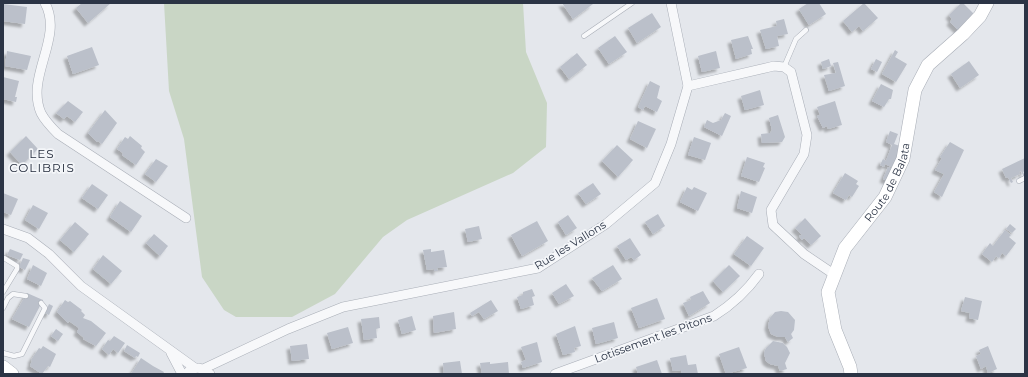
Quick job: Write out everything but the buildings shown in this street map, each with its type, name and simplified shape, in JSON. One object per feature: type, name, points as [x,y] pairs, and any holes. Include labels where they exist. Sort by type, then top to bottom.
[{"type":"main road","name":"Route de Balata","points":[[851,374],[833,323],[828,292],[845,248],[885,197],[903,159],[915,90],[928,65],[963,34],[980,16],[987,3]]},
{"type":"main road","points":[[3,367],[12,374]]},
{"type":"street","points":[[45,3],[48,10],[51,27],[36,86],[36,94],[41,113],[46,121],[58,134],[186,218]]},
{"type":"street","name":"Rue les Vallons","points":[[186,374],[203,370],[226,358],[343,307],[538,268],[606,224],[655,183],[671,144],[688,86],[671,3]]},
{"type":"street","points":[[688,86],[774,66],[784,67],[791,72],[807,135],[804,154],[771,210],[773,225],[804,254],[835,275]]},
{"type":"street","points":[[3,229],[28,238],[49,254],[81,286],[170,351],[203,370]]},
{"type":"street","name":"Lotissement les Pitons","points":[[555,374],[714,316],[730,306],[744,294],[760,274]]},
{"type":"street","points":[[170,351],[182,374]]},
{"type":"street","points":[[215,374],[226,358]]},
{"type":"lane","points":[[584,36],[632,3]]},
{"type":"lane","points":[[784,67],[796,39],[806,30]]},
{"type":"lane","points":[[1019,181],[1025,178]]},
{"type":"lane","points":[[3,292],[17,269],[17,266],[4,258]]},
{"type":"lane","points":[[3,308],[8,298],[13,294],[26,296]]},
{"type":"lane","points":[[3,353],[14,356],[22,354],[45,308],[42,303]]},
{"type":"green space","points":[[164,3],[523,3],[526,52],[547,103],[546,147],[513,173],[407,220],[383,237],[335,294],[292,317],[236,317],[224,310],[202,277],[184,139],[169,91]]},
{"type":"district","name":"LES COLIBRIS","points":[[42,160]]}]
